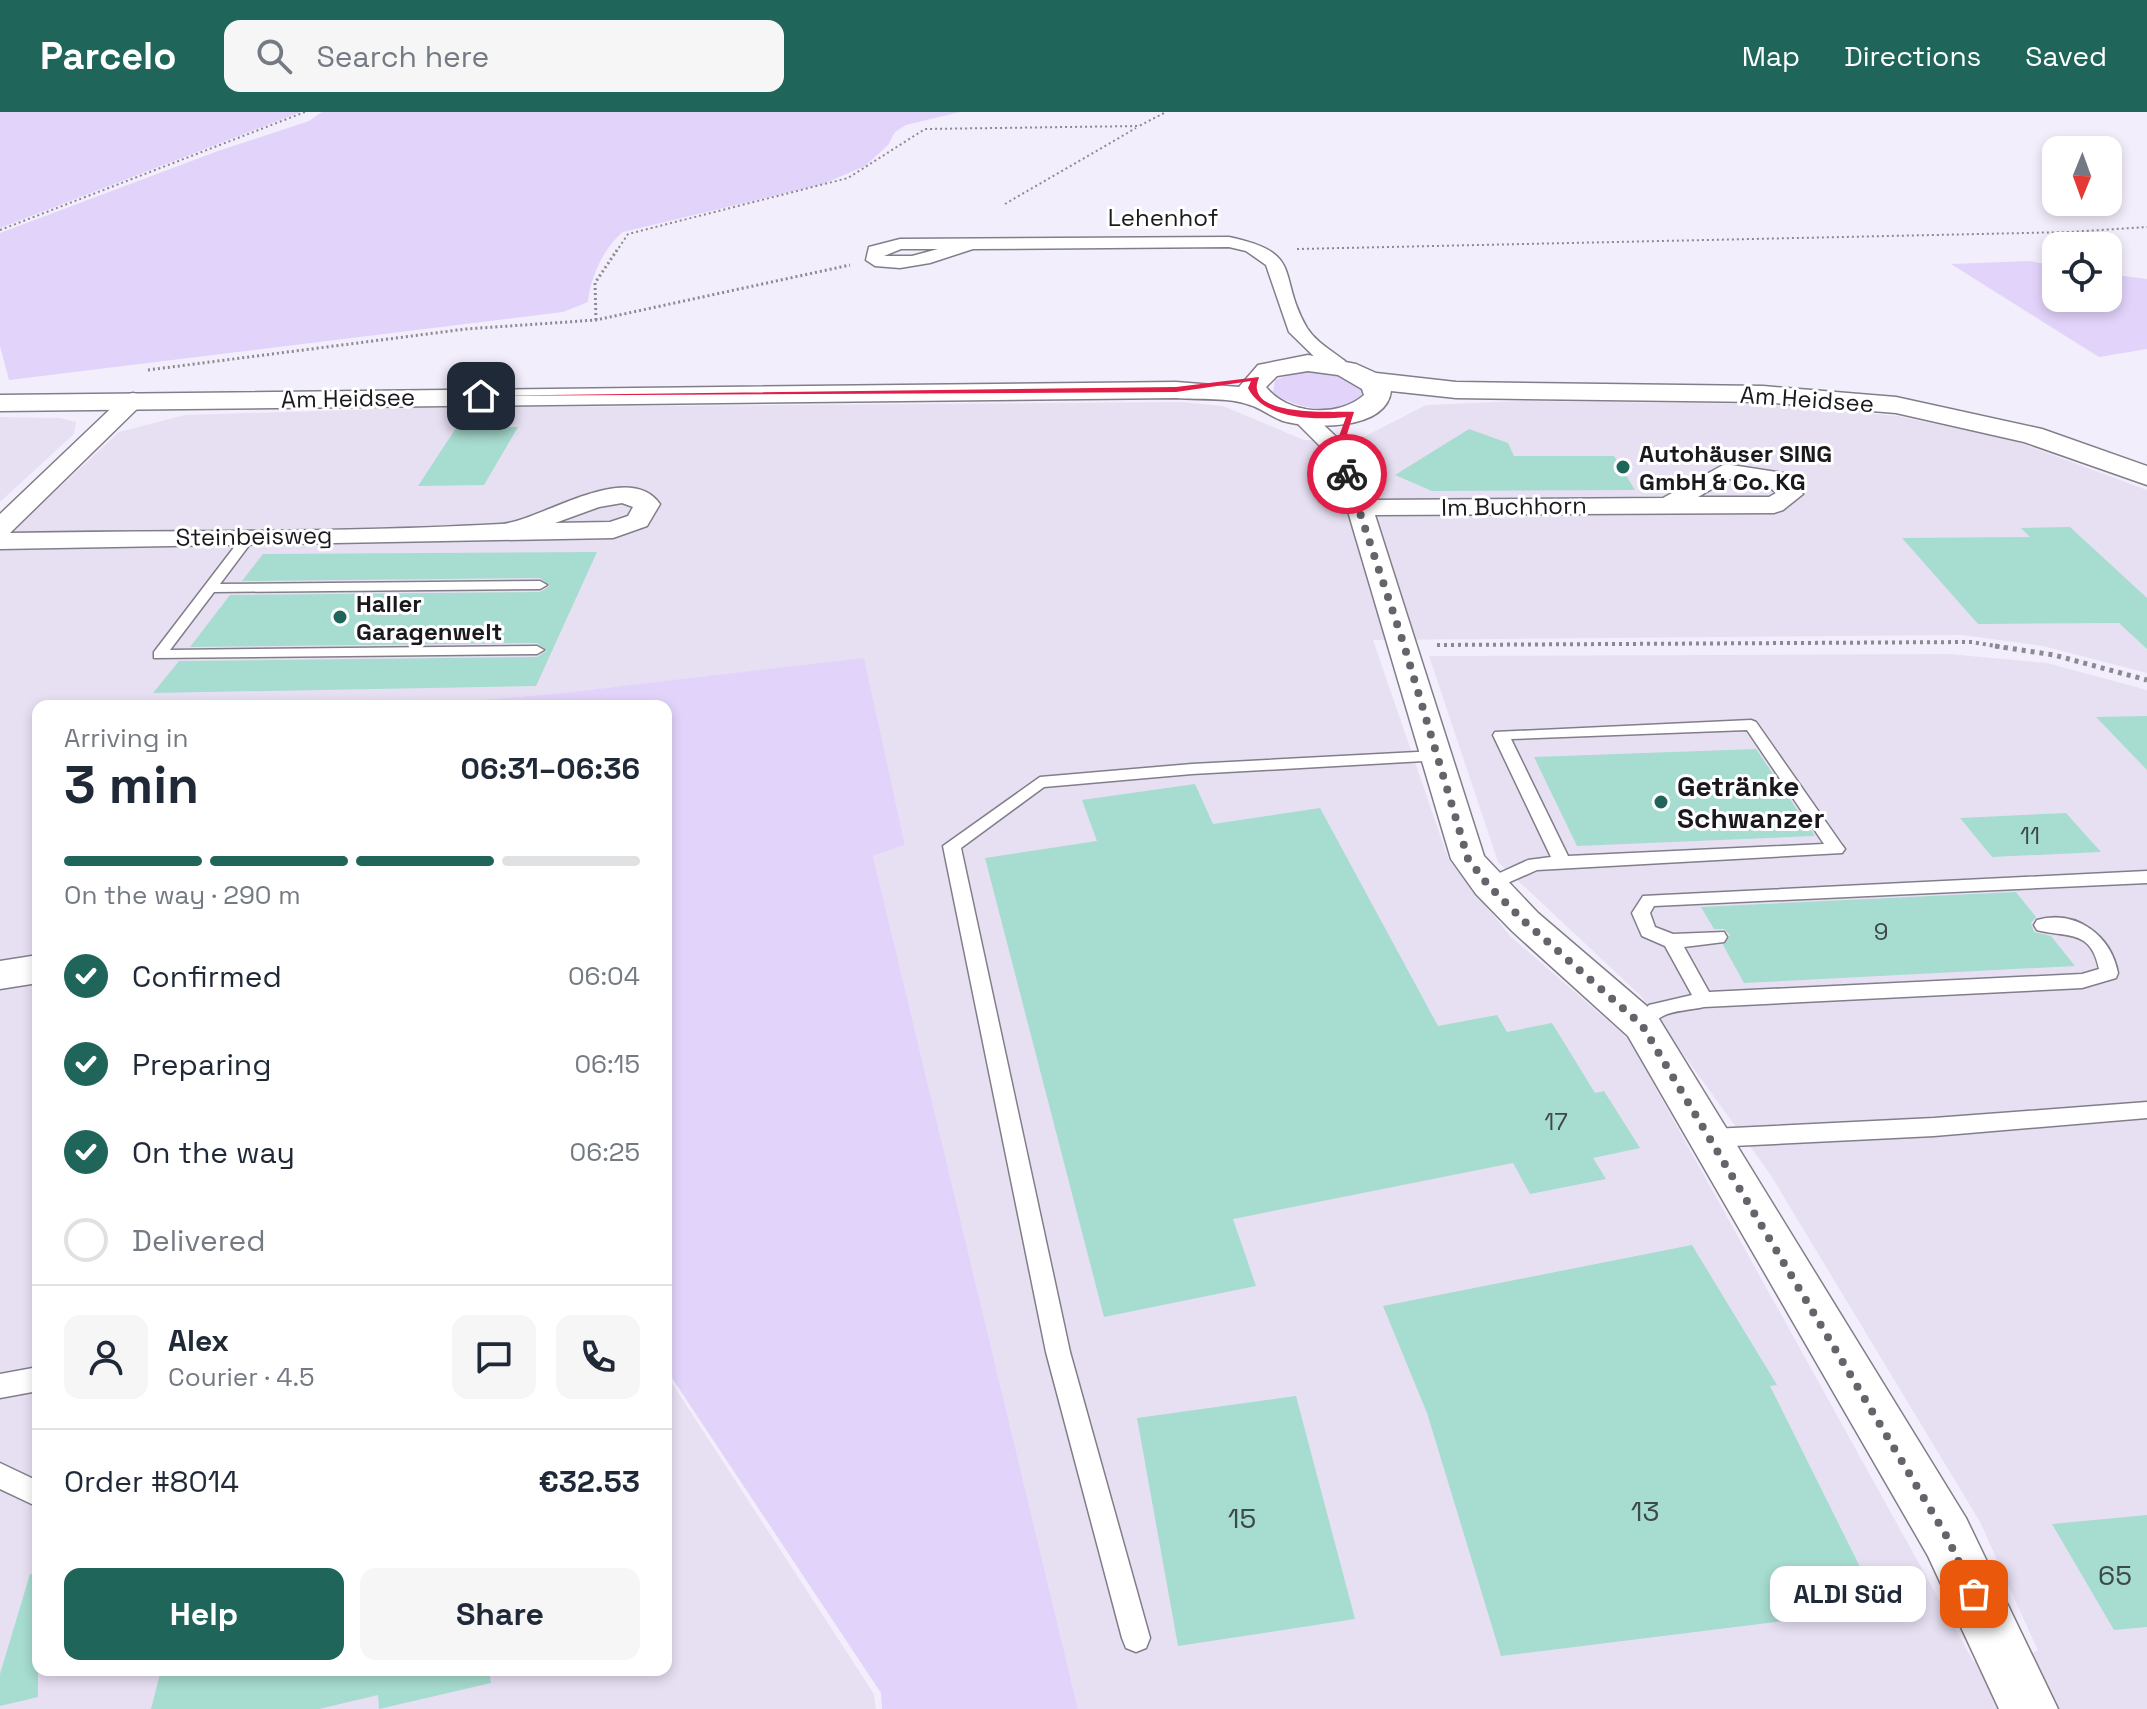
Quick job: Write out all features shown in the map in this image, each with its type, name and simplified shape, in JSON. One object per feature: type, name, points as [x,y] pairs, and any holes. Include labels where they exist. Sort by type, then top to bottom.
[{"type":"main road","points":[[1308,363],[1337,366],[1375,390],[1364,410],[1345,432],[1267,405],[1256,388],[1282,365],[1308,363]]},
{"type":"main road","name":"Am Heidsee","points":[[0,403],[1256,388]]},
{"type":"main road","name":"Am Heidsee","points":[[1375,390],[1763,394],[1896,405],[2032,435],[2147,476]]},
{"type":"street","name":"Lehenhof","points":[[875,260],[896,265],[918,262],[970,244],[1229,242],[1258,246],[1273,258],[1299,333],[1337,366]]},
{"type":"street","points":[[1282,365],[1299,333]]},
{"type":"street","points":[[0,528],[133,400]]},
{"type":"street","points":[[1300,415],[1345,432],[1360,508],[1468,859],[1488,885],[1642,1025],[1947,1537],[2029,1709]]},
{"type":"street","name":"Im Buchhorn","points":[[1360,508],[1668,505]]},
{"type":"street","name":"Steinbeisweg","points":[[0,541],[508,532]]},
{"type":"street","points":[[0,975],[32,970]]},
{"type":"lane","points":[[250,536],[159,655],[537,650]]},
{"type":"lane","points":[[211,588],[540,585]]},
{"type":"lane","points":[[1488,885],[1534,864],[1562,863],[1836,849],[1751,725],[1501,735],[1562,863]]},
{"type":"lane","points":[[1136,1638],[1058,1352],[952,846],[1040,782],[1207,768],[1436,756]]},
{"type":"lane","points":[[1718,937],[1672,941],[1648,931],[1641,913],[1649,900],[2146,877]]},
{"type":"lane","points":[[1642,1025],[1656,1010],[1704,1000],[2082,981],[2109,973],[2107,953],[2096,940],[2067,925],[2043,925]]},
{"type":"lane","points":[[1672,941],[1704,1000]]},
{"type":"lane","points":[[1712,1138],[1934,1127],[2147,1110]]},
{"type":"lane","points":[[0,1386],[32,1380]]},
{"type":"lane","points":[[0,1476],[32,1491]]},
{"type":"path","points":[[0,230],[305,112]]},
{"type":"path","points":[[1005,204],[1166,112]]},
{"type":"path","points":[[596,320],[595,283],[628,234],[848,178],[868,168],[907,136],[925,129],[1139,126]]},
{"type":"path","points":[[1287,253],[1299,248],[2026,233],[2147,227]]},
{"type":"path","points":[[142,371],[466,329],[596,320],[875,260]]},
{"type":"path","points":[[1404,645],[1972,642],[2054,655],[2147,680]]},
{"type":"shaded area","points":[[0,112],[301,112],[0,228]]},
{"type":"shaded area","points":[[322,112],[960,112],[906,125],[895,132],[888,145],[865,166],[823,184],[623,232],[599,264],[588,302],[563,312],[9,380],[0,346],[0,233],[218,151],[309,121]]},
{"type":"shaded area","points":[[2042,263],[2042,312],[2122,312],[2122,276],[2147,279],[2147,349],[2099,357],[1951,264]]},
{"type":"shaded area","points":[[1305,369],[1333,371],[1361,386],[1363,392],[1356,401],[1346,406],[1320,409],[1293,403],[1273,392],[1275,380]]},
{"type":"shaded area","points":[[1519,401],[1763,404],[1898,416],[2015,441],[2147,490],[2147,673],[2043,646],[1962,635],[1373,640],[1448,858],[1510,936],[1628,1038],[1973,1661],[2038,1651],[1980,1522],[1770,1174],[1641,996],[1498,862],[1429,656],[1948,654],[2047,663],[2147,690],[2147,1709],[1078,1709],[873,856],[905,845],[864,659],[478,700],[32,700],[32,1676],[672,1676],[672,1383],[874,1694],[876,1709],[0,1709],[0,543],[119,432],[185,415],[413,408],[1181,402],[1223,406],[1304,440],[1358,440],[1426,405]]},
{"type":"shaded area","points":[[0,417],[60,418],[76,422],[74,434],[0,502]]},
{"type":"shaded area","points":[[864,658],[905,845],[873,856],[1078,1709],[882,1709],[881,1693],[672,1378],[672,700],[478,700]]},
{"type":"building","points":[[518,427],[484,485],[418,486],[456,428]]},
{"type":"building","points":[[1469,429],[1508,443],[1514,456],[1614,456],[1635,490],[1432,491],[1395,475]]},
{"type":"building","points":[[2070,527],[2147,598],[2147,649],[2119,623],[1978,624],[1902,538],[2030,537],[2021,528]]},
{"type":"building","points":[[597,552],[536,686],[153,693],[179,661],[537,657],[547,651],[537,643],[190,647],[230,595],[540,592],[550,586],[540,578],[242,581],[263,554]]},
{"type":"building","points":[[2147,716],[2147,770],[2096,717]]},
{"type":"building","points":[[1756,749],[1815,836],[1577,846],[1534,757]]},
{"type":"building","points":[[1195,784],[1213,824],[1320,808],[1438,1026],[1497,1015],[1507,1032],[1552,1023],[1595,1093],[1604,1091],[1640,1148],[1593,1158],[1606,1179],[1530,1194],[1513,1163],[1233,1219],[1256,1286],[1104,1317],[985,858],[1097,841],[1082,800]]},
{"type":"building","points":[[2066,813],[2101,852],[1992,857],[1960,818]]},
{"type":"building","points":[[2016,892],[2036,917],[2031,923],[2034,932],[2051,936],[2075,966],[1744,983],[1723,945],[1730,935],[1724,929],[1714,929],[1701,907]]},
{"type":"building","points":[[1692,1245],[1777,1385],[1770,1386],[1881,1609],[1501,1656],[1427,1413],[1383,1306]]},
{"type":"building","points":[[1296,1396],[1355,1619],[1178,1646],[1137,1418]]},
{"type":"building","points":[[2147,1515],[2147,1627],[2114,1630],[2052,1524]]},
{"type":"building","points":[[32,1574],[32,1676],[38,1676],[38,1697],[0,1706],[0,1674]]},
{"type":"building","points":[[159,1676],[490,1676],[491,1683],[379,1709],[378,1695],[319,1709],[151,1709]]},
{"type":"way so far","points":[[1347,474],[1404,645],[1468,859],[1488,885],[1525,922],[1642,1025],[1947,1537],[1974,1594]]},
{"type":"place","name":"Autohäuser SING GmbH & Co. KG","points":[[1623,467]]},
{"type":"place","name":"Haller Garagenwelt","points":[[340,617]]},
{"type":"place","name":"Getränke Schwanzer","points":[[1661,802]]},
{"type":"place","name":"ALDI Süd","points":[[1974,1594]]},
{"type":"route","points":[[481,396],[1176,390],[1256,378],[1252,388],[1256,397],[1282,411],[1322,417],[1352,414],[1338,450],[1347,474]]}]
